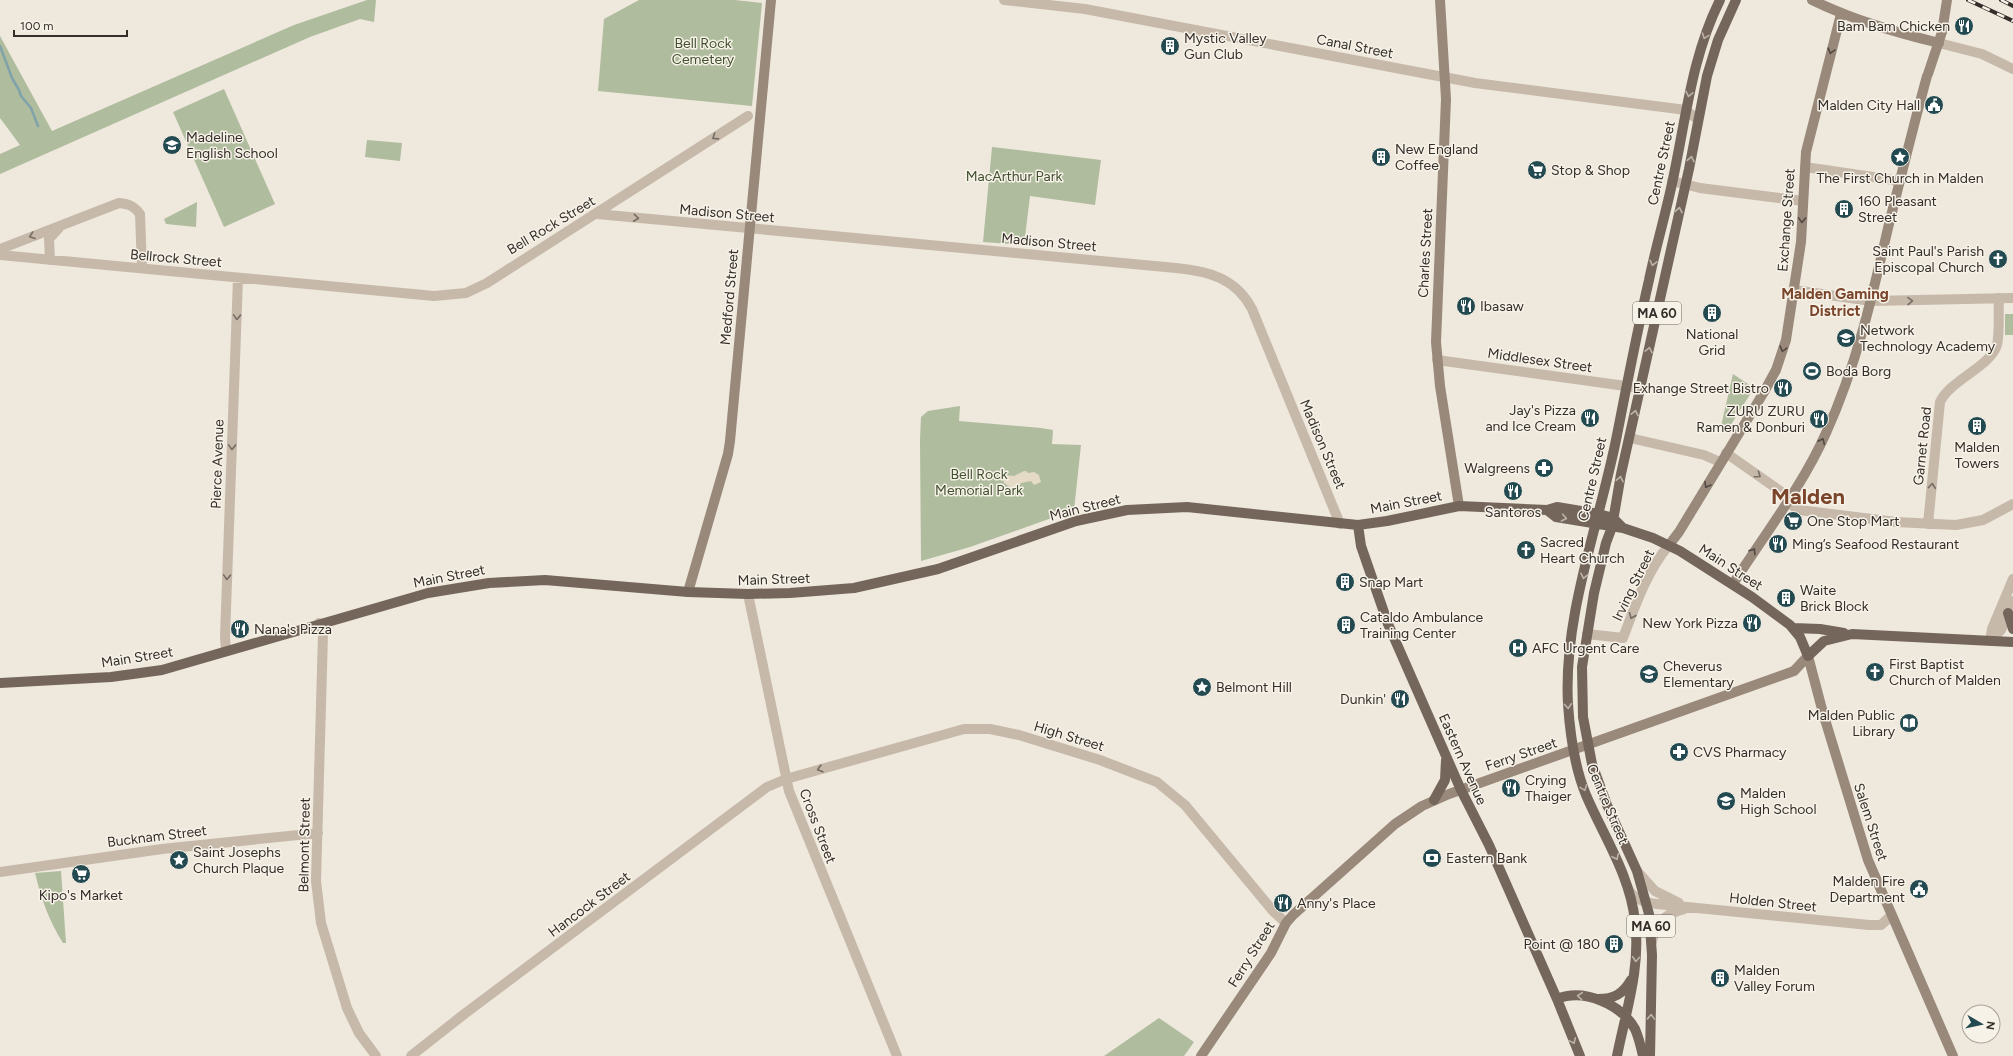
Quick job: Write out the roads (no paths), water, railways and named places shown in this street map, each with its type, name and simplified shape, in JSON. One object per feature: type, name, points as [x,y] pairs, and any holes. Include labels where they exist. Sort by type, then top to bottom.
[{"type":"main road","name":"Medford Street","points":[[688,592],[728,454],[771,0]]},
{"type":"main road","name":"Charles Street","points":[[1440,0],[1446,99],[1436,317],[1436,360],[1459,506]]},
{"type":"main road","name":"Centre Street","points":[[1617,1056],[1635,975],[1636,922],[1628,888],[1584,791],[1574,751],[1568,702],[1569,651],[1648,281],[1672,181],[1700,49],[1720,0]]},
{"type":"main road","name":"Centre Street","points":[[1650,1056],[1652,946],[1647,902],[1637,871],[1598,782],[1588,745],[1583,717],[1581,686],[1587,634],[1602,560],[1613,522],[1640,388],[1698,120],[1714,53],[1736,0]]},
{"type":"main road","points":[[1812,0],[1841,14],[1885,29],[1939,43]]},
{"type":"main road","points":[[1732,584],[1788,499],[1820,446],[1837,408],[1857,353],[1927,75],[1939,43],[1947,0]]},
{"type":"main road","name":"Exchange Street","points":[[1669,545],[1679,532],[1776,370],[1786,340],[1801,242],[1804,167],[1808,140],[1841,14]]},
{"type":"main road","name":"Main Street","points":[[0,682],[128,675],[162,670],[319,623],[428,593],[496,582],[545,580],[688,592],[748,594],[822,591],[890,581],[938,569],[1076,521],[1128,510],[1161,507],[1199,508],[1358,525],[1387,521],[1459,506],[1547,510],[1557,508],[1599,514],[1623,528],[1669,545],[1732,584],[1793,628],[1800,637],[1808,656]]},
{"type":"main road","name":"Main Street","points":[[1547,510],[1556,517],[1596,524],[1613,522]]},
{"type":"main road","name":"Eastern Avenue","points":[[1358,525],[1361,546],[1381,606],[1461,790],[1488,844],[1557,999],[1580,1056]]},
{"type":"main road","points":[[2008,613],[2013,629]]},
{"type":"main road","points":[[1793,628],[1820,629],[1852,634],[2013,642]]},
{"type":"main road","points":[[1808,656],[1824,641],[1852,634]]},
{"type":"main road","name":"Ferry Street","points":[[1201,1056],[1274,948],[1286,923],[1299,908],[1395,824],[1411,813],[1434,800],[1794,671],[1808,656]]},
{"type":"main road","name":"Salem Street","points":[[1808,656],[1823,713],[1868,860],[1953,1056]]},
{"type":"main road","points":[[1434,800],[1445,780],[1446,756]]},
{"type":"main road","points":[[1557,999],[1569,995],[1598,999],[1609,998],[1620,994],[1635,975]]},
{"type":"main road","points":[[1598,999],[1625,1018],[1638,1036],[1643,1056]]},
{"type":"street","name":"Canal Street","points":[[1004,0],[1085,9],[1445,78],[1686,110]]},
{"type":"street","points":[[1939,43],[1982,54],[2013,69]]},
{"type":"street","points":[[1686,110],[1698,120]]},
{"type":"street","name":"Bell Rock Street","points":[[349,288],[434,296],[466,293],[487,283],[521,260],[598,214],[748,116]]},
{"type":"street","points":[[1804,167],[1900,181]]},
{"type":"street","points":[[1672,181],[1803,201]]},
{"type":"street","points":[[0,249],[119,204],[126,204],[136,208],[140,214],[142,222],[142,268]]},
{"type":"street","name":"Madison Street","points":[[598,214],[1182,268],[1213,274],[1240,292],[1252,309],[1340,524]]},
{"type":"street","points":[[50,260],[49,239],[55,231],[65,224]]},
{"type":"street","name":"Bellrock Street","points":[[0,255],[349,288]]},
{"type":"street","name":"Pierce Avenue","points":[[226,651],[225,626],[238,278]]},
{"type":"street","points":[[1794,290],[1871,301],[2013,298]]},
{"type":"street","name":"Garnet Road","points":[[1928,524],[1939,404],[1949,390],[1988,357],[1996,346],[1999,298]]},
{"type":"street","name":"Middlesex Street","points":[[1436,360],[1627,385],[1640,388]]},
{"type":"street","points":[[1630,438],[1704,454],[1720,462]]},
{"type":"street","points":[[1726,453],[1783,493],[1793,506],[1799,510],[1928,524],[1956,525],[1974,523],[2013,504]]},
{"type":"street","name":"Irving Street","points":[[1587,634],[1623,638],[1658,559],[1669,545]]},
{"type":"street","points":[[1990,641],[1992,629],[2013,579]]},
{"type":"street","name":"Cross Street","points":[[748,594],[786,779],[810,846],[897,1056]]},
{"type":"street","points":[[1990,641],[1999,634],[2013,601]]},
{"type":"street","name":"Belmont Street","points":[[319,623],[323,635],[317,899],[324,933],[350,1015],[359,1033],[376,1056]]},
{"type":"street","name":"High Street","points":[[786,779],[950,732],[980,728],[1019,735],[1145,776],[1162,784],[1182,802],[1273,911],[1286,923]]},
{"type":"street","name":"Hancock Street","points":[[411,1056],[463,1015],[568,938],[766,787],[786,779]]},
{"type":"street","name":"Bucknam Street","points":[[0,872],[162,849],[318,833]]},
{"type":"street","name":"Holden Street","points":[[1637,871],[1648,884],[1661,895],[1678,903],[1696,908]]},
{"type":"street","name":"Holden Street","points":[[1628,888],[1635,896],[1647,902],[1696,908],[1869,925],[1881,925],[1891,916]]},
{"type":"street","points":[[1652,946],[1656,929],[1662,920],[1676,911],[1696,908]]},
{"type":"waterway","points":[[0,46],[12,78],[21,96],[31,108],[38,126]]},
{"type":"railway","points":[[1968,0],[2013,21]]},
{"type":"railway","points":[[2001,0],[2013,6]]},
{"type":"place","name":"Bam Bam Chicken","points":[[1964,26]]},
{"type":"place","name":"Mystic Valley Gun Club","points":[[1170,46]]},
{"type":"place","name":"Malden City Hall","points":[[1934,105]]},
{"type":"place","name":"Madeline English School","points":[[172,145]]},
{"type":"place","name":"New England Coffee","points":[[1381,157]]},
{"type":"place","name":"The First Church in Malden","points":[[1900,157]]},
{"type":"place","name":"Stop & Shop","points":[[1537,170]]},
{"type":"place","name":"160 Pleasant Street","points":[[1844,209]]},
{"type":"place","name":"Saint Paul's Parish Episcopal Church","points":[[1998,259]]},
{"type":"place","name":"Ibasaw","points":[[1466,306]]},
{"type":"place","name":"National Grid","points":[[1712,313]]},
{"type":"place","name":"Network Technology Academy","points":[[1846,338]]},
{"type":"place","name":"Boda Borg","points":[[1812,371]]},
{"type":"place","name":"Exhange Street Bistro","points":[[1783,388]]},
{"type":"place","name":"Jay's Pizza and Ice Cream","points":[[1590,418]]},
{"type":"place","name":"ZURU ZURU Ramen & Donburi","points":[[1819,419]]},
{"type":"place","name":"Malden Towers","points":[[1977,426]]},
{"type":"place","name":"Walgreens","points":[[1544,468]]},
{"type":"place","name":"Santoros","points":[[1513,491]]},
{"type":"place","name":"One Stop Mart","points":[[1793,521]]},
{"type":"place","name":"Ming’s Seafood Restaurant","points":[[1778,544]]},
{"type":"place","name":"Sacred Heart Church","points":[[1526,550]]},
{"type":"place","name":"Snap Mart","points":[[1345,582]]},
{"type":"place","name":"Waite Brick Block","points":[[1786,598]]},
{"type":"place","name":"New York Pizza","points":[[1752,623]]},
{"type":"place","name":"Cataldo Ambulance Training Center","points":[[1346,625]]},
{"type":"place","name":"Nana's Pizza","points":[[240,629]]},
{"type":"place","name":"AFC Urgent Care","points":[[1518,648]]},
{"type":"place","name":"First Baptist Church of Malden","points":[[1875,672]]},
{"type":"place","name":"Cheverus Elementary","points":[[1649,674]]},
{"type":"place","name":"Belmont Hill","points":[[1202,687]]},
{"type":"place","name":"Dunkin'","points":[[1400,699]]},
{"type":"place","name":"Malden Public Library","points":[[1909,723]]},
{"type":"place","name":"CVS Pharmacy","points":[[1679,752]]},
{"type":"place","name":"Crying Thaiger","points":[[1511,788]]},
{"type":"place","name":"Malden High School","points":[[1726,801]]},
{"type":"place","name":"Eastern Bank","points":[[1432,858]]},
{"type":"place","name":"Saint Josephs Church Plaque","points":[[179,860]]},
{"type":"place","name":"Kipo's Market","points":[[81,874]]},
{"type":"place","name":"Malden Fire Department","points":[[1919,889]]},
{"type":"place","name":"Anny's Place","points":[[1283,903]]},
{"type":"place","name":"Point @ 180","points":[[1614,944]]},
{"type":"place","name":"Malden Valley Forum","points":[[1720,978]]},
{"type":"district","name":"Malden Gaming District","points":[[1835,302]]},
{"type":"district","name":"Malden","points":[[1808,496]]},
{"type":"park label","name":"Bell Rock Cemetery","points":[[703,52]]},
{"type":"park label","name":"MacArthur Park","points":[[1014,176]]},
{"type":"park label","name":"Bell Rock Memorial Park","points":[[979,482]]}]
